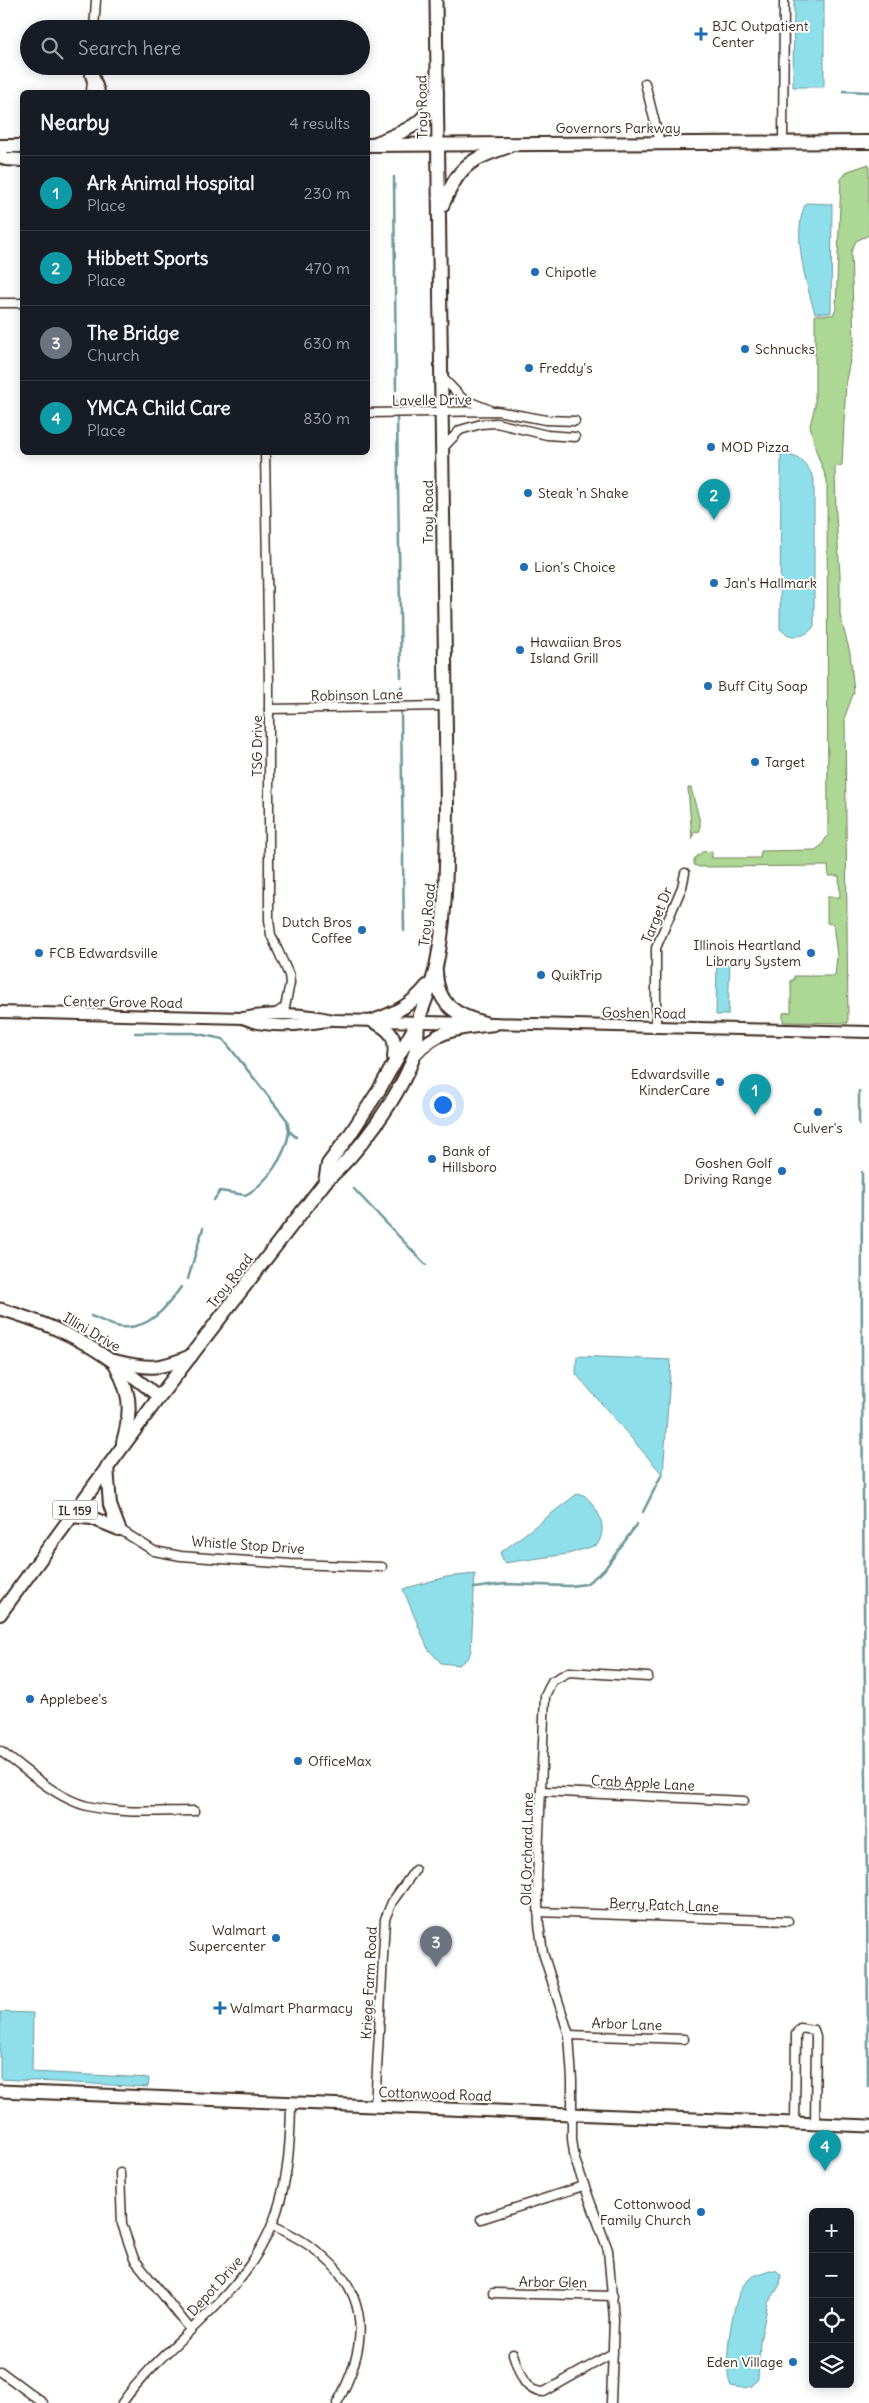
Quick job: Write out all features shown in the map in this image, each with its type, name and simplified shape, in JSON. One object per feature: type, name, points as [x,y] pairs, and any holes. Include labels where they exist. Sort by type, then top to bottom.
[{"type":"main road","name":"Troy Road","points":[[324,1182],[328,1164],[350,1136],[418,1021],[436,966],[445,903],[443,411],[436,0]]},
{"type":"main road","points":[[93,75],[97,90]]},
{"type":"main road","points":[[370,144],[420,122],[433,106],[437,93]]},
{"type":"main road","name":"Governors Parkway","points":[[370,144],[869,142]]},
{"type":"main road","points":[[440,210],[455,179],[466,165],[516,144]]},
{"type":"main road","points":[[0,146],[20,145]]},
{"type":"main road","points":[[0,155],[6,159],[20,160]]},
{"type":"main road","points":[[436,966],[440,993],[451,1009],[464,1017],[491,1023]]},
{"type":"main road","points":[[373,1021],[408,1005],[432,980]]},
{"type":"main road","points":[[373,1021],[387,1029],[394,1038],[393,1064]]},
{"type":"main road","name":"Troy Road","points":[[159,1397],[324,1182],[343,1166],[372,1129],[402,1080],[415,1054],[418,1021]]},
{"type":"main road","points":[[415,1054],[430,1039],[441,1033],[491,1023]]},
{"type":"main road","name":"Illini Drive","points":[[0,1309],[56,1327],[76,1337],[114,1361],[159,1397]]},
{"type":"main road","points":[[114,1361],[151,1368],[162,1367],[192,1355]]},
{"type":"main road","points":[[114,1361],[127,1388],[130,1400],[127,1428],[121,1449]]},
{"type":"main road","name":"IL 159","points":[[0,1614],[159,1397]]},
{"type":"main road","points":[[107,1467],[110,1505],[119,1529]]},
{"type":"main road","name":"Whistle Stop Drive","points":[[71,1516],[92,1518],[119,1529]]},
{"type":"main road","name":"Cottonwood Road","points":[[0,2091],[869,2126]]},
{"type":"street","points":[[95,20],[96,0]]},
{"type":"street","points":[[783,142],[784,0]]},
{"type":"street","points":[[91,90],[92,75]]},
{"type":"street","points":[[645,83],[660,143]]},
{"type":"street","points":[[0,303],[20,303]]},
{"type":"street","name":"Lavelle Drive","points":[[442,377],[463,399],[497,411],[546,420],[575,421]]},
{"type":"street","name":"Lavelle Drive","points":[[370,413],[497,411]]},
{"type":"street","name":"Lavelle Drive","points":[[443,448],[460,430],[481,424],[496,423],[547,435],[575,437]]},
{"type":"street","name":"TSG Drive","points":[[260,1015],[278,1013],[285,1007],[290,982],[271,935],[265,455]]},
{"type":"street","name":"Robinson Lane","points":[[269,709],[445,706]]},
{"type":"street","name":"Target Dr","points":[[656,1027],[656,948],[682,886],[685,873]]},
{"type":"street","name":"Center Grove Road","points":[[0,1012],[244,1018],[260,1015],[316,1016],[333,1020]]},
{"type":"street","name":"Center Grove Road","points":[[244,1018],[253,1022],[268,1024],[309,1024],[333,1020],[418,1021]]},
{"type":"street","name":"Goshen Road","points":[[418,1021],[869,1032]]},
{"type":"street","name":"Whistle Stop Drive","points":[[119,1529],[154,1551],[181,1556],[291,1564],[382,1566]]},
{"type":"street","name":"Old Orchard Lane","points":[[611,2403],[613,2296],[608,2250],[575,2160],[568,2035],[543,1953],[538,1912],[537,1881],[545,1696],[552,1681],[569,1672],[648,1677]]},
{"type":"street","points":[[0,1750],[68,1798],[86,1806],[116,1810],[194,1811]]},
{"type":"street","name":"Crab Apple Lane","points":[[541,1791],[744,1802]]},
{"type":"street","name":"Kriege Farm Road","points":[[375,2107],[385,1919],[392,1902],[416,1870]]},
{"type":"street","name":"Berry Patch Lane","points":[[538,1912],[788,1921]]},
{"type":"street","points":[[795,2123],[796,2034],[800,2028],[805,2028],[814,2030],[816,2036],[814,2124]]},
{"type":"street","name":"Arbor Lane","points":[[568,2035],[684,2039]]},
{"type":"street","name":"Depot Drive","points":[[122,2403],[152,2367],[242,2279],[254,2261],[272,2225],[284,2190],[289,2164],[292,2104]]},
{"type":"street","points":[[120,2173],[122,2224],[134,2259],[191,2330]]},
{"type":"street","points":[[481,2219],[583,2186]]},
{"type":"street","points":[[272,2225],[297,2236],[326,2256],[343,2275],[352,2292],[358,2318],[358,2354],[353,2372],[337,2403]]},
{"type":"street","name":"Arbor Glen","points":[[493,2293],[613,2296]]},
{"type":"street","points":[[513,2354],[527,2386],[532,2390],[544,2392],[613,2353]]},
{"type":"street","points":[[0,2371],[43,2403]]},
{"type":"green space","points":[[869,164],[869,235],[856,241],[851,252],[854,341],[846,380],[842,465],[835,467],[840,615],[850,653],[854,692],[845,716],[848,1023],[783,1022],[783,1013],[791,1012],[791,980],[794,980],[794,976],[835,976],[837,956],[833,924],[827,923],[827,897],[840,897],[839,876],[829,876],[828,866],[699,867],[694,865],[694,859],[702,852],[712,851],[712,858],[760,858],[761,851],[815,850],[821,846],[828,835],[827,480],[816,451],[810,425],[815,406],[815,315],[833,315],[836,308],[841,179],[848,171]]},
{"type":"green space","points":[[688,788],[691,788],[700,822],[700,831],[694,832],[692,839]]},
{"type":"water","points":[[794,0],[824,0],[824,87],[793,87]]},
{"type":"water","points":[[806,203],[832,204],[831,313],[815,313],[804,273],[801,258],[800,228]]},
{"type":"water","points":[[781,455],[798,458],[805,464],[814,479],[814,626],[807,633],[798,636],[789,635],[780,629]]},
{"type":"water","points":[[717,959],[730,959],[728,1015],[716,1015]]},
{"type":"water","points":[[577,1356],[671,1360],[663,1475],[576,1374]]},
{"type":"water","points":[[577,1494],[584,1495],[589,1500],[600,1518],[602,1531],[597,1545],[568,1554],[504,1563],[500,1553]]},
{"type":"water","points":[[475,1574],[469,1657],[459,1665],[441,1663],[428,1649],[403,1589],[446,1577]]},
{"type":"water","points":[[0,2012],[33,2013],[32,2072],[149,2078],[148,2087],[0,2079]]},
{"type":"water","points":[[770,2270],[777,2271],[781,2275],[780,2285],[768,2303],[760,2341],[758,2379],[752,2386],[743,2388],[731,2386],[728,2377],[728,2349],[736,2301],[748,2280],[757,2274]]},
{"type":"waterway","points":[[843,91],[869,92]]},
{"type":"waterway","points":[[394,177],[396,390]]},
{"type":"waterway","points":[[396,400],[397,406]]},
{"type":"waterway","points":[[397,419],[401,677]]},
{"type":"waterway","points":[[401,687],[401,702]]},
{"type":"waterway","points":[[401,713],[404,931]]},
{"type":"waterway","points":[[135,1033],[193,1033],[223,1039],[287,1120],[289,1131],[296,1137]]},
{"type":"waterway","points":[[859,1091],[859,1124]]},
{"type":"waterway","points":[[214,1200],[220,1191],[245,1195],[260,1184],[274,1168],[284,1150],[289,1132]]},
{"type":"waterway","points":[[862,1172],[862,1401],[868,2087]]},
{"type":"waterway","points":[[354,1189],[426,1265]]},
{"type":"waterway","points":[[188,1279],[203,1228]]},
{"type":"waterway","points":[[91,1316],[121,1327],[140,1325],[156,1316],[181,1287]]},
{"type":"waterway","points":[[643,1512],[662,1474]]},
{"type":"waterway","points":[[474,1588],[505,1584],[570,1586],[586,1584],[604,1570],[637,1524]]},
{"type":"place","name":"BJC Outpatient Center","points":[[701,34]]},
{"type":"place","name":"Chipotle","points":[[535,272]]},
{"type":"place","name":"Schnucks","points":[[745,349]]},
{"type":"place","name":"Freddy's","points":[[529,368]]},
{"type":"place","name":"MOD Pizza","points":[[711,447]]},
{"type":"place","name":"Steak 'n Shake","points":[[528,493]]},
{"type":"place","name":"Hibbett Sports","points":[[714,520]]},
{"type":"place","name":"Lion's Choice","points":[[524,567]]},
{"type":"place","name":"Jan's Hallmark","points":[[714,583]]},
{"type":"place","name":"Hawaiian Bros Island Grill","points":[[520,650]]},
{"type":"place","name":"Buff City Soap","points":[[708,686]]},
{"type":"place","name":"Target","points":[[755,762]]},
{"type":"place","name":"Dutch Bros Coffee","points":[[362,930]]},
{"type":"place","name":"FCB Edwardsville","points":[[39,953]]},
{"type":"place","name":"Illinois Heartland Library System","points":[[811,953]]},
{"type":"place","name":"QuikTrip","points":[[541,975]]},
{"type":"place","name":"Edwardsville KinderCare","points":[[720,1082]]},
{"type":"place","name":"Culver's","points":[[818,1112]]},
{"type":"place","name":"Ark Animal Hospital","points":[[755,1115]]},
{"type":"place","name":"Bank of Hillsboro","points":[[432,1159]]},
{"type":"place","name":"Goshen Golf Driving Range","points":[[782,1171]]},
{"type":"place","name":"Applebee's","points":[[30,1699]]},
{"type":"place","name":"OfficeMax","points":[[298,1761]]},
{"type":"place","name":"Walmart Supercenter","points":[[276,1938]]},
{"type":"place","name":"The Bridge","points":[[436,1967]]},
{"type":"place","name":"Walmart Pharmacy","points":[[220,2008]]},
{"type":"place","name":"YMCA Child Care","points":[[825,2171]]},
{"type":"place","name":"Cottonwood Family Church","points":[[701,2212]]},
{"type":"place","name":"Eden Village","points":[[793,2362]]}]
